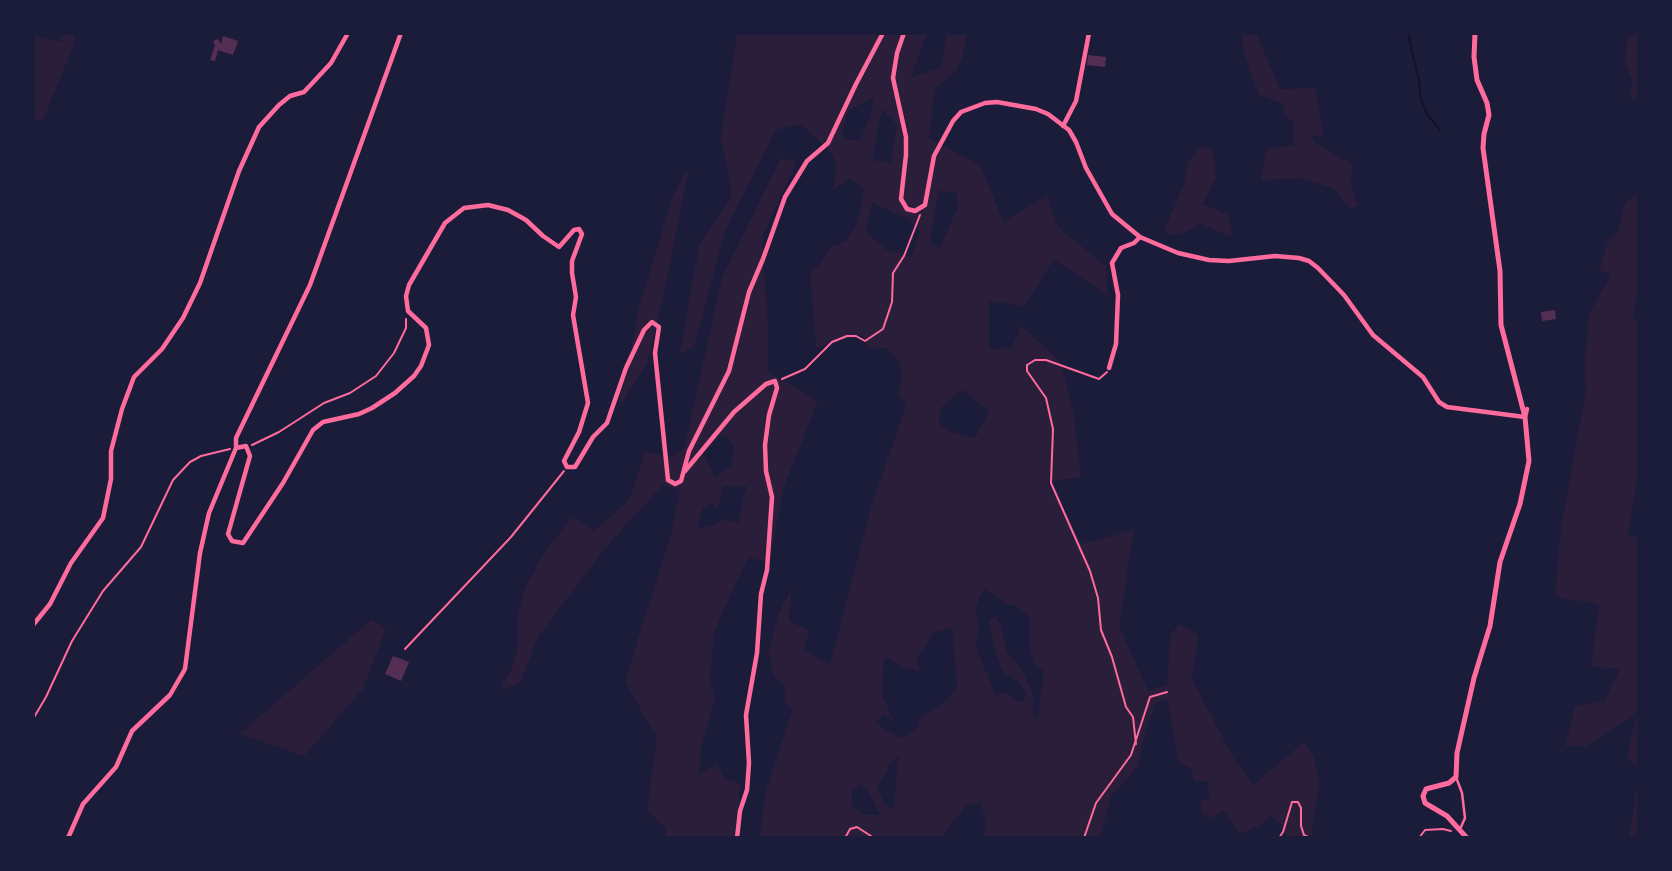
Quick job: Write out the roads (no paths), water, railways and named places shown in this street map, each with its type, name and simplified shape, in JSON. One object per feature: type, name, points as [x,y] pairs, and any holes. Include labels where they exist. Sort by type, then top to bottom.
[{"type":"street","points":[[33,625],[50,604],[71,563],[103,518],[111,479],[111,451],[134,377],[162,349],[183,318],[201,283],[239,171],[259,127],[279,104],[290,96],[304,92],[331,63],[348,33]]},
{"type":"street","points":[[68,838],[83,804],[116,767],[132,731],[170,695],[185,669],[204,532],[216,493],[236,448],[236,438],[310,285],[401,33]]},
{"type":"street","points":[[236,448],[246,446],[250,456],[228,534],[232,541],[243,543],[313,430],[323,422],[359,414],[379,404],[410,381],[421,366],[429,345],[426,328],[408,311],[406,296],[409,285],[438,232],[454,214],[464,208],[488,205],[526,220],[559,247],[574,230],[579,229],[583,234],[572,261],[576,297],[573,315],[588,403],[579,432],[564,461],[567,467],[575,467],[593,437],[607,423],[626,368],[644,330],[652,322],[659,327],[655,353],[668,480],[675,484],[681,481],[689,451],[729,371],[749,292],[785,197],[807,161],[828,143],[883,33]]},
{"type":"street","points":[[904,33],[897,52],[894,78],[906,137],[901,199],[907,209],[915,211],[925,205],[934,156],[961,112],[985,103],[1003,103],[1036,109],[1063,126],[1076,142],[1086,168],[1112,214],[1140,237],[1178,253],[1209,260],[1289,256],[1309,261],[1337,287],[1373,335],[1423,377],[1439,402],[1447,407],[1525,417]]},
{"type":"street","points":[[1063,126],[1076,101],[1089,33]]},
{"type":"street","points":[[1460,828],[1465,818],[1462,793],[1456,777],[1457,753],[1474,678],[1490,626],[1500,562],[1520,503],[1530,461],[1525,417],[1501,325],[1500,271],[1483,148],[1489,115],[1477,80],[1475,33]]},
{"type":"street","points":[[1109,368],[1115,344],[1117,306],[1112,264],[1121,248],[1134,243],[1140,237]]},
{"type":"street","points":[[685,471],[734,412],[766,384],[775,382],[777,388],[769,415],[765,445],[766,471],[772,497],[767,570],[761,594],[757,653],[746,715],[749,763],[747,790],[740,811],[737,838]]},
{"type":"street","points":[[1525,417],[1527,409]]},
{"type":"street","points":[[1456,777],[1450,783],[1426,789],[1423,796],[1425,803],[1447,816],[1466,837]]},
{"type":"waterway","points":[[1408,33],[1421,99],[1427,114],[1440,130]]}]
